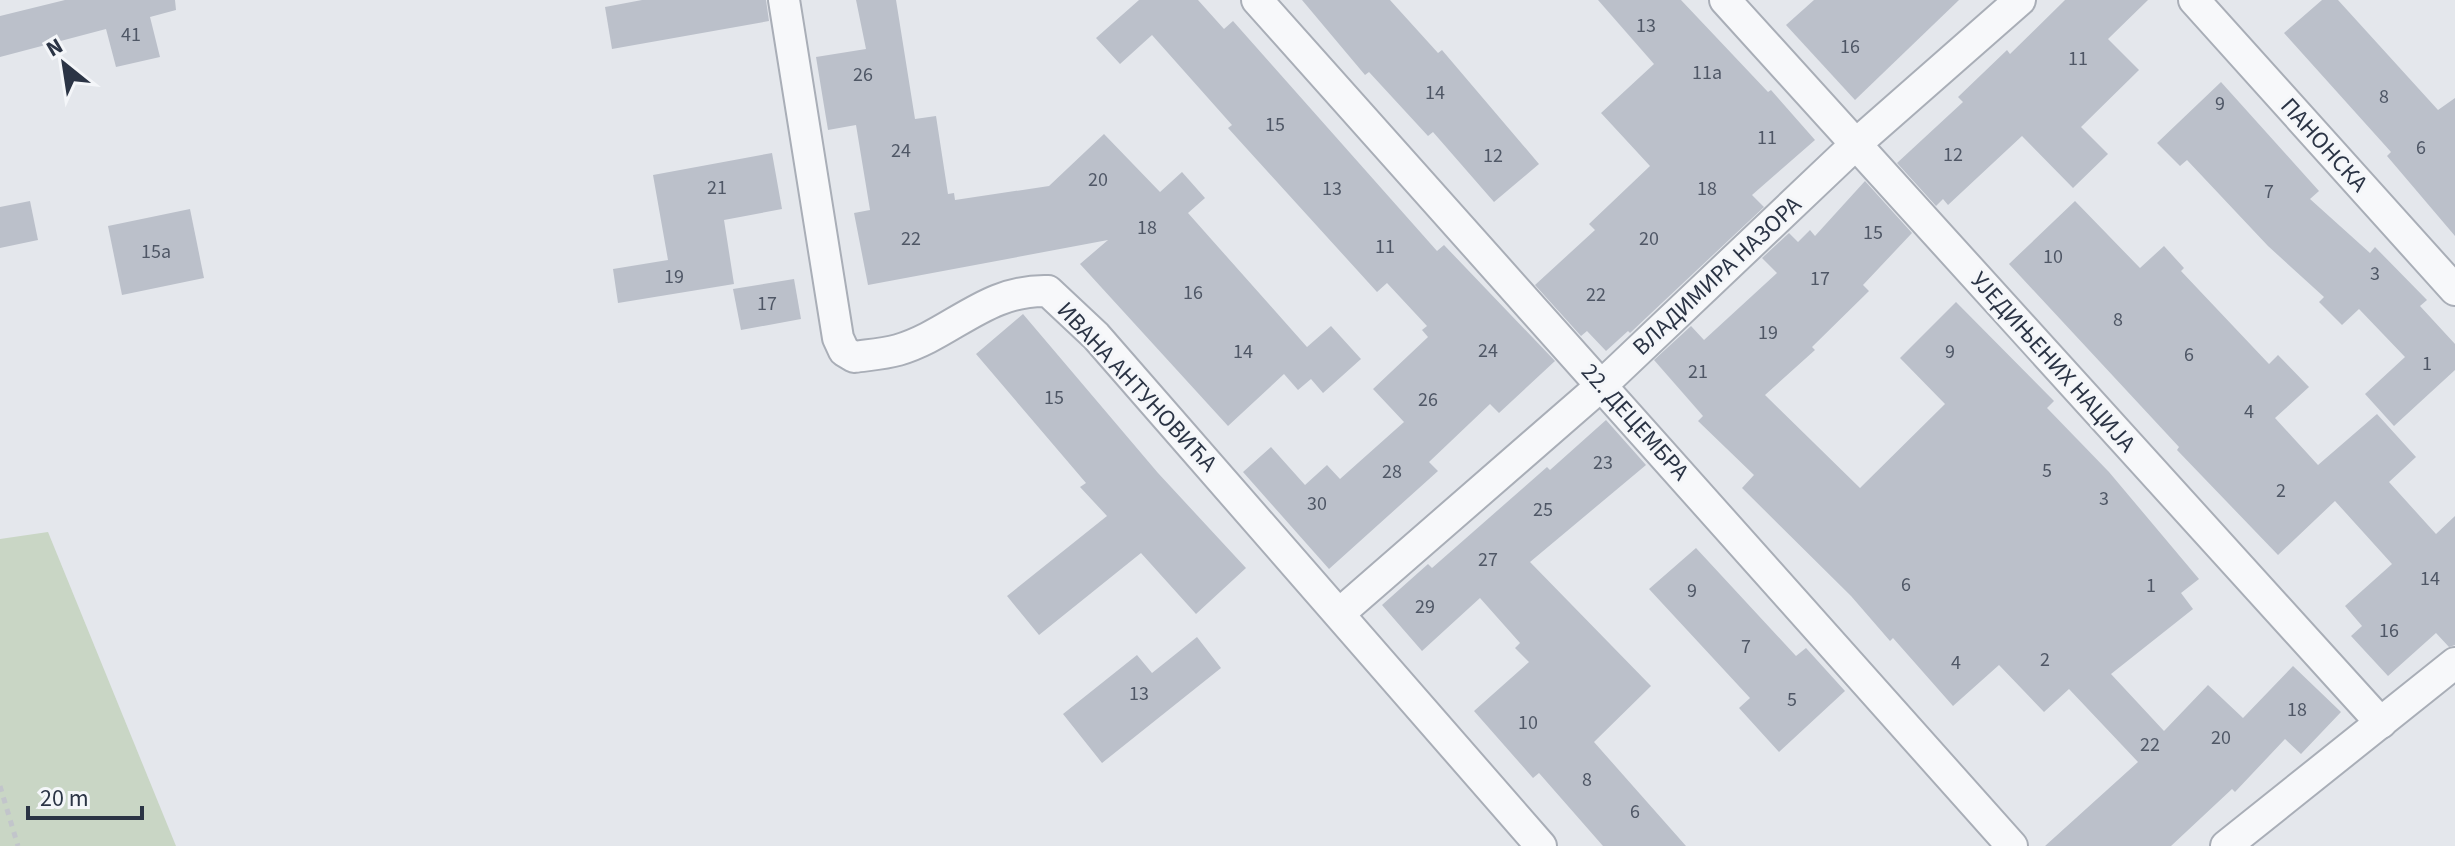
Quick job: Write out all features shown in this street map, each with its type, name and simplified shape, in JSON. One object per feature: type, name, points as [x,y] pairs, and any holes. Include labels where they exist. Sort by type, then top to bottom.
[{"type":"street","name":"ИВАНА АНТУНОВИЋА","points":[[784,0],[838,338],[844,351],[854,357],[900,349],[986,304],[1023,290],[1048,291],[1096,336],[1541,846]]},
{"type":"street","name":"22. ДЕЦЕМБРА","points":[[1257,0],[2012,846]]},
{"type":"street","name":"УЈЕДИЊЕНИХ НАЦИЈА","points":[[1725,0],[2381,723]]},
{"type":"street","name":"ВЛАДИМИРА НАЗОРА","points":[[1340,613],[1602,385],[1856,144],[2020,0]]},
{"type":"street","name":"ПАНОНСКА","points":[[2194,0],[2455,290]]},
{"type":"street","points":[[2226,846],[2455,663]]},
{"type":"path","points":[[0,786],[18,846]]},
{"type":"green space","points":[[48,532],[176,846],[0,846],[0,539]]},
{"type":"building","points":[[65,0],[175,0],[176,10],[150,17],[160,57],[116,67],[106,29],[0,57],[0,16]]},
{"type":"building","points":[[642,0],[766,0],[769,21],[612,49],[605,7]]},
{"type":"building","points":[[856,0],[896,0],[915,119],[936,116],[948,194],[954,193],[955,200],[1049,186],[1104,134],[1160,192],[1182,172],[1205,198],[1188,213],[1307,347],[1331,326],[1361,359],[1323,393],[1311,379],[1298,390],[1284,374],[1228,426],[1080,264],[1108,240],[868,285],[854,213],[870,210],[856,125],[828,130],[816,57],[866,49]]},
{"type":"building","points":[[1139,0],[1198,0],[1224,29],[1233,21],[1437,251],[1444,245],[1555,361],[1499,413],[1490,404],[1429,462],[1438,471],[1329,569],[1243,472],[1271,447],[1305,485],[1327,465],[1340,479],[1404,422],[1373,389],[1428,337],[1422,330],[1427,326],[1387,283],[1377,292],[1228,128],[1232,125],[1152,35],[1120,64],[1096,38]]},
{"type":"building","points":[[1302,0],[1390,0],[1438,53],[1442,50],[1539,164],[1494,202],[1433,132],[1428,136],[1369,72],[1365,75]]},
{"type":"building","points":[[1598,0],[1681,0],[1768,92],[1771,90],[1815,140],[1752,195],[1764,207],[1630,333],[1628,331],[1606,351],[1587,331],[1581,336],[1535,285],[1595,230],[1589,224],[1650,166],[1601,113],[1654,64]]},
{"type":"building","points":[[1814,0],[1959,0],[1855,100],[1786,25]]},
{"type":"building","points":[[2065,0],[2148,0],[2108,39],[2139,70],[2081,127],[2108,154],[2073,188],[2022,136],[1948,205],[1943,199],[1936,206],[1897,163],[1963,102],[1958,97],[2007,50],[2010,54]]},
{"type":"building","points":[[2322,0],[2338,0],[2438,110],[2455,98],[2455,236],[2387,156],[2391,152],[2284,33]]},
{"type":"building","points":[[2221,82],[2319,191],[2310,199],[2370,253],[2375,247],[2427,300],[2420,306],[2455,344],[2455,370],[2394,426],[2365,394],[2405,357],[2359,309],[2342,325],[2319,302],[2324,297],[2268,246],[2187,160],[2180,166],[2157,143]]},
{"type":"building","points":[[772,153],[782,209],[724,220],[734,284],[618,303],[613,269],[668,260],[653,175]]},
{"type":"building","points":[[1865,181],[1912,233],[1863,285],[1869,291],[1812,347],[1815,350],[1765,395],[1860,488],[1945,404],[1900,358],[1956,302],[2054,401],[2047,408],[2109,472],[2199,579],[2181,593],[2193,609],[2111,674],[2164,731],[2208,685],[2243,718],[2293,666],[2341,712],[2301,754],[2285,739],[2235,792],[2232,789],[2171,846],[2045,846],[2138,762],[2069,689],[2044,712],[1999,665],[1953,706],[1893,638],[1890,641],[1851,596],[1742,488],[1754,475],[1698,421],[1703,416],[1654,360],[1691,326],[1704,340],[1777,273],[1762,258],[1789,233],[1798,242],[1810,230],[1815,236]]},
{"type":"building","points":[[30,201],[38,240],[0,248],[0,207]]},
{"type":"building","points":[[2075,201],[2140,268],[2164,246],[2184,268],[2181,271],[2269,364],[2278,355],[2309,387],[2275,418],[2318,465],[2377,414],[2416,457],[2389,482],[2436,534],[2455,516],[2455,645],[2449,647],[2436,633],[2388,676],[2351,636],[2362,626],[2345,606],[2392,564],[2335,501],[2278,555],[2177,450],[2179,447],[2009,264]]},
{"type":"building","points":[[190,209],[204,278],[122,295],[108,226]]},
{"type":"building","points":[[794,279],[801,319],[741,330],[733,289]]},
{"type":"building","points":[[1023,314],[1158,473],[1246,568],[1196,614],[1141,553],[1039,635],[1007,596],[1107,516],[1080,487],[1086,483],[976,354]]},
{"type":"building","points":[[1606,420],[1646,465],[1530,562],[1651,686],[1594,742],[1686,846],[1603,846],[1539,773],[1533,778],[1474,711],[1529,662],[1515,648],[1520,643],[1480,598],[1422,651],[1382,605],[1428,564],[1432,568],[1547,467],[1550,470]]},
{"type":"building","points":[[1696,548],[1796,656],[1806,648],[1845,691],[1779,752],[1739,708],[1750,698],[1649,589]]},
{"type":"building","points":[[1197,637],[1221,668],[1102,763],[1063,714],[1137,655],[1152,673]]}]
